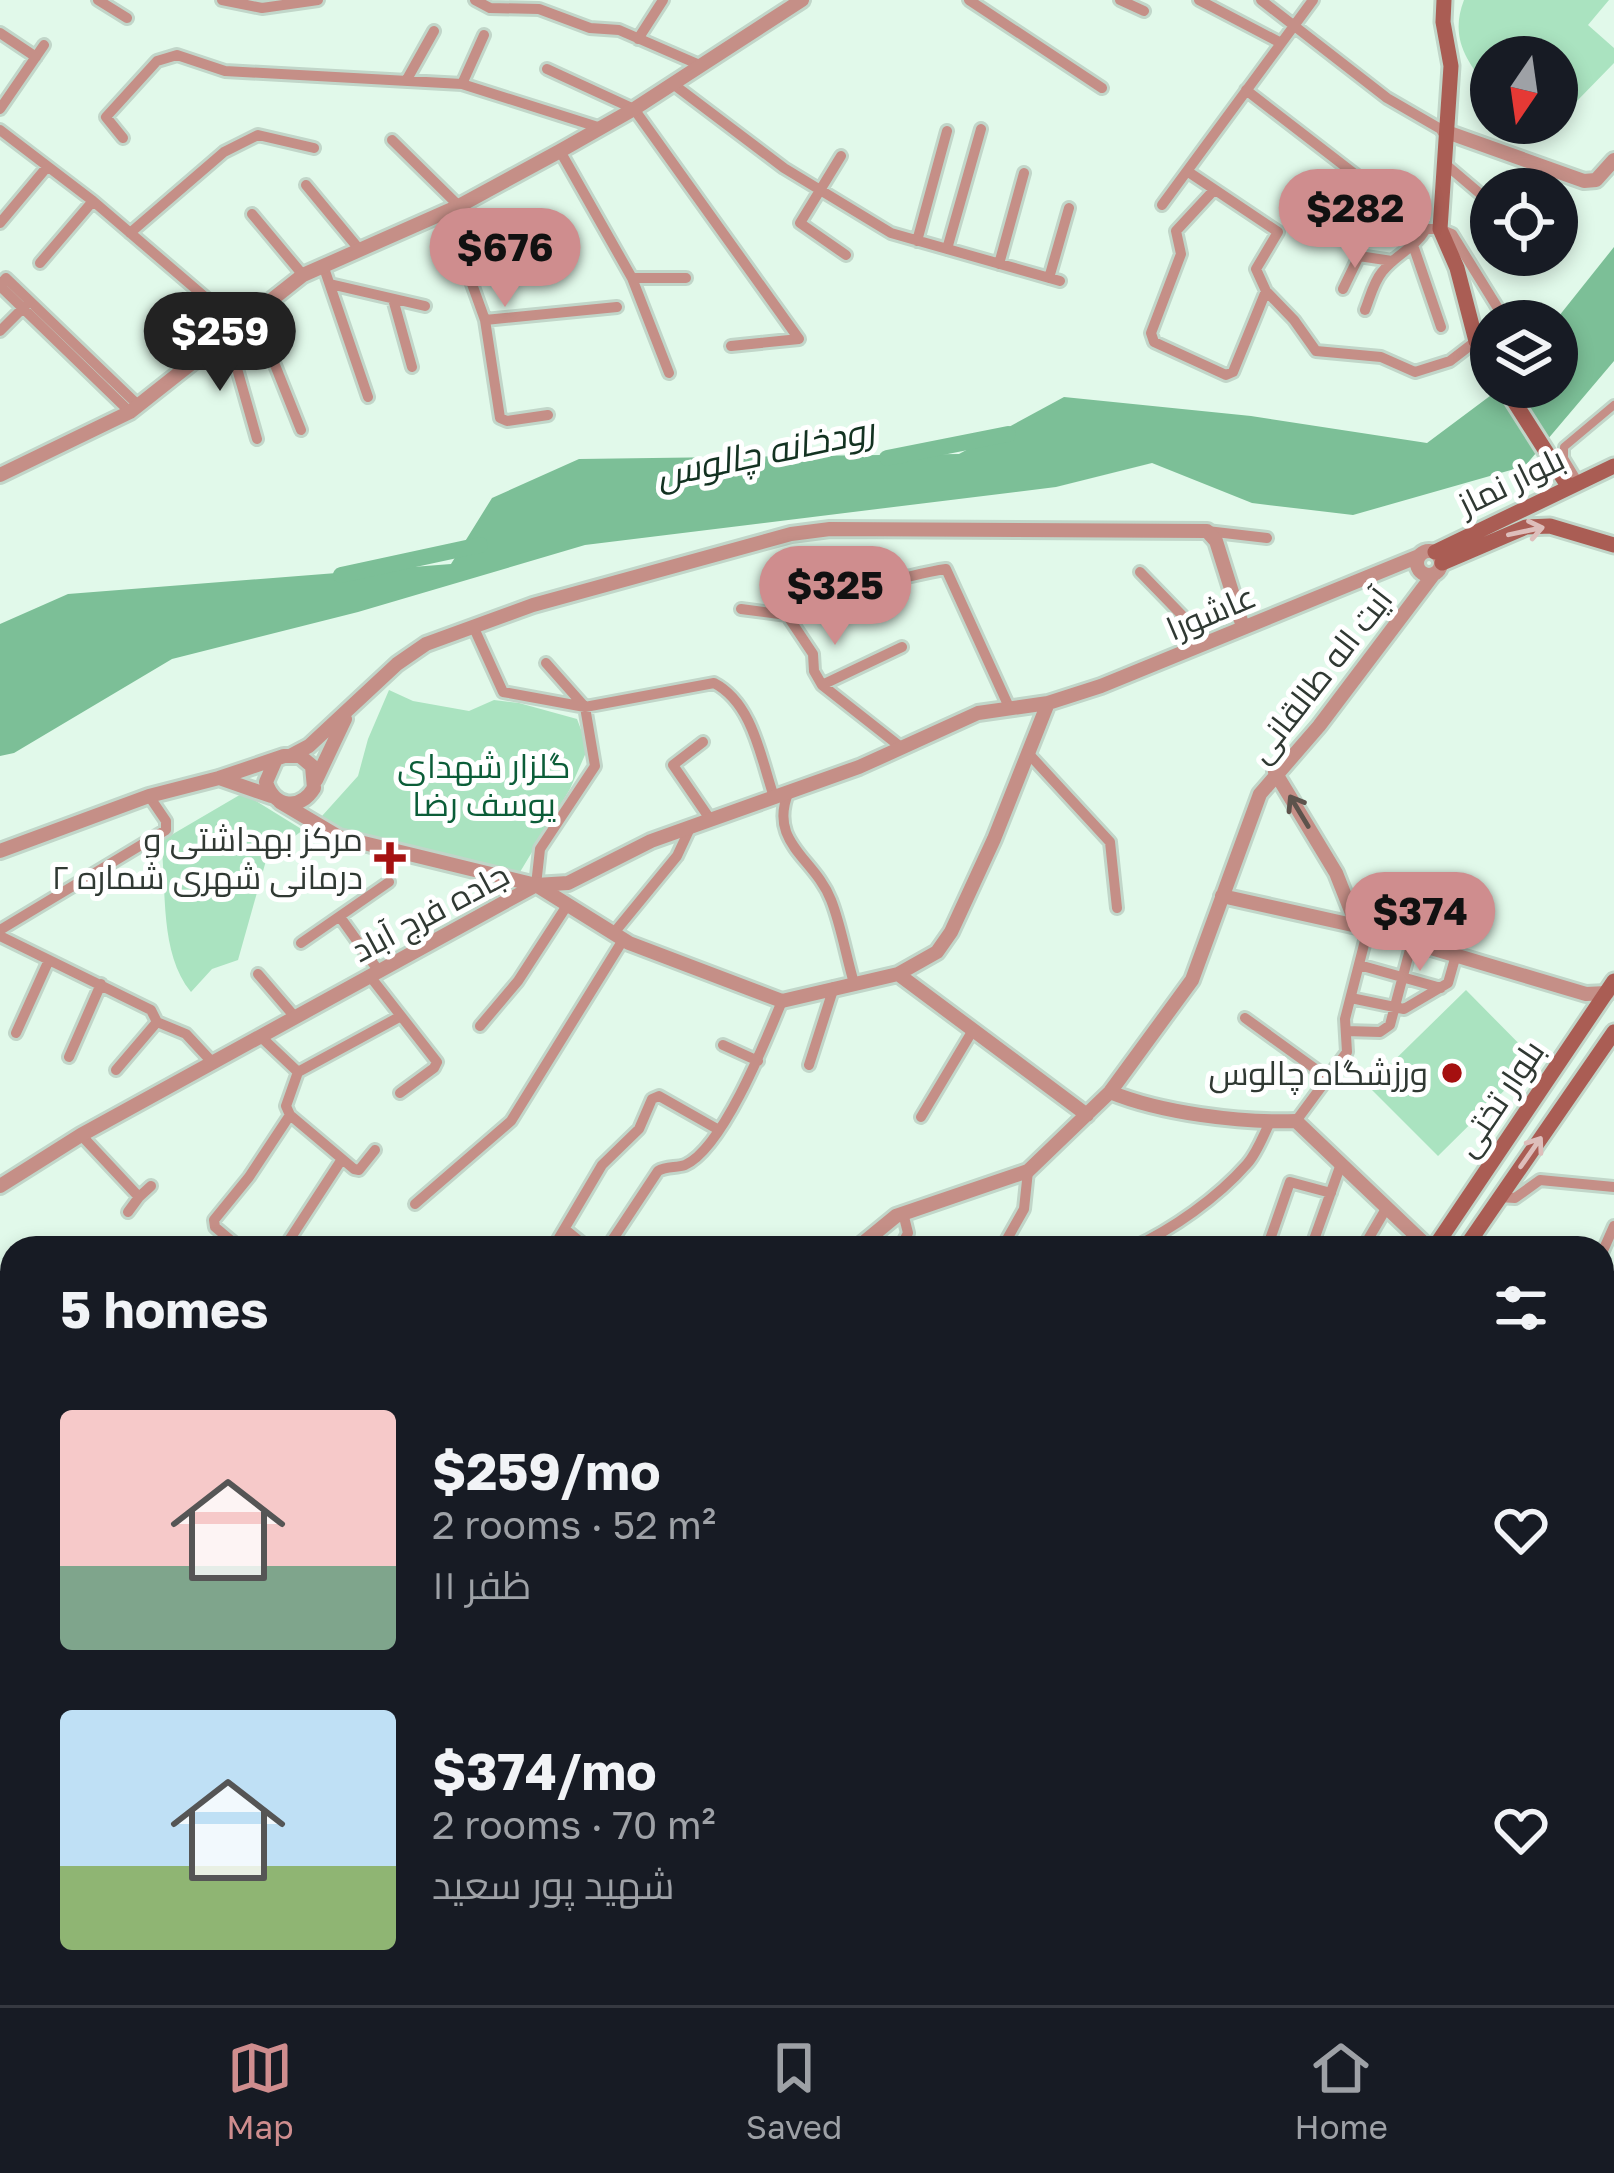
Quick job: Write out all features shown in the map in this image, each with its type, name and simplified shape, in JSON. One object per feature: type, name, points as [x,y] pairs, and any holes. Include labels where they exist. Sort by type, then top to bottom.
[{"type":"main road","points":[[1444,0],[1442,22],[1451,66],[1444,163],[1433,229],[1457,268],[1470,318]]},
{"type":"main road","points":[[1518,408],[1573,484]]},
{"type":"main road","points":[[1541,499],[1549,456]]},
{"type":"main road","name":"بلوار نماز","points":[[1428,565],[1541,499],[1614,466]]},
{"type":"main road","name":"بلوار نماز","points":[[1428,565],[1526,527],[1550,526],[1614,545]]},
{"type":"main road","name":"بلوار تختی","points":[[1440,1236],[1610,987]]},
{"type":"main road","name":"بلوار تختی","points":[[1473,1236],[1614,1032]]},
{"type":"street","points":[[98,0],[127,18]]},
{"type":"street","points":[[223,0],[262,8],[318,0]]},
{"type":"street","points":[[475,0],[490,8],[532,4],[590,28],[619,30],[702,66]]},
{"type":"street","points":[[638,39],[663,0]]},
{"type":"street","points":[[968,0],[1102,88]]},
{"type":"street","points":[[1120,0],[1144,11]]},
{"type":"street","points":[[1198,0],[1281,43]]},
{"type":"street","points":[[1261,0],[1387,98],[1444,131],[1584,181],[1596,180],[1614,160]]},
{"type":"street","points":[[1162,205],[1313,0]]},
{"type":"street","points":[[0,475],[135,410],[303,275],[453,209],[560,152],[702,66],[793,2]]},
{"type":"street","points":[[406,81],[434,31]]},
{"type":"street","points":[[0,33],[36,57]]},
{"type":"street","points":[[462,84],[484,35]]},
{"type":"street","points":[[0,109],[44,45]]},
{"type":"street","points":[[123,138],[106,117],[169,56],[225,71],[462,84],[602,128]]},
{"type":"street","points":[[547,70],[634,109],[799,339],[730,346]]},
{"type":"street","points":[[673,84],[819,192],[891,233],[1054,279],[1069,208]]},
{"type":"street","points":[[1246,90],[1433,229],[1452,234],[1493,300]]},
{"type":"street","points":[[947,249],[981,129]]},
{"type":"street","points":[[0,130],[93,201],[234,332],[257,439]]},
{"type":"street","points":[[917,241],[947,130]]},
{"type":"street","points":[[130,233],[224,152],[258,135],[314,148]]},
{"type":"street","points":[[392,140],[453,209],[485,320],[500,418],[548,415]]},
{"type":"street","points":[[560,152],[632,278],[669,373]]},
{"type":"street","points":[[841,155],[800,224],[846,255]]},
{"type":"street","points":[[1444,163],[1470,185]]},
{"type":"street","points":[[0,223],[47,167]]},
{"type":"street","points":[[1187,171],[1278,232],[1256,269],[1266,290],[1316,351],[1381,357],[1415,372],[1450,361],[1470,346]]},
{"type":"street","points":[[999,264],[1024,173]]},
{"type":"street","points":[[306,185],[359,249]]},
{"type":"street","points":[[1214,190],[1177,231],[1181,254],[1151,333],[1154,342],[1226,375],[1233,372],[1266,290]]},
{"type":"street","points":[[40,262],[93,201]]},
{"type":"street","points":[[252,214],[303,275]]},
{"type":"street","points":[[1365,310],[1378,277],[1433,229]]},
{"type":"street","points":[[1414,248],[1441,327]]},
{"type":"street","points":[[1343,289],[1359,256],[1392,261]]},
{"type":"street","points":[[323,265],[368,397]]},
{"type":"street","points":[[0,285],[6,278],[26,304],[135,410]]},
{"type":"street","points":[[632,278],[686,278]]},
{"type":"street","points":[[330,284],[425,305]]},
{"type":"street","points":[[393,299],[412,367]]},
{"type":"street","points":[[0,331],[26,304]]},
{"type":"street","points":[[485,320],[617,307]]},
{"type":"street","points":[[255,315],[301,430]]},
{"type":"street","points":[[1573,484],[1564,447],[1614,405]]},
{"type":"street","points":[[0,851],[148,796],[219,778],[309,746],[397,664],[426,644],[533,605],[770,540],[830,529],[1207,530],[1267,538]]},
{"type":"street","points":[[1207,530],[1216,541],[1243,626]]},
{"type":"street","name":"عاشورا","points":[[1048,704],[1149,668],[1395,566],[1428,565]]},
{"type":"street","name":"آیت اله طالقانی","points":[[873,1236],[903,1213],[1028,1171],[1110,1093],[1192,980],[1260,794],[1418,595],[1428,565]]},
{"type":"street","points":[[845,584],[901,580],[946,569],[1010,706]]},
{"type":"street","points":[[1140,572],[1208,642]]},
{"type":"street","points":[[741,609],[787,615],[813,654],[814,671],[822,686],[902,748]]},
{"type":"street","points":[[472,626],[503,692],[585,707],[715,683],[722,687],[747,716],[782,794],[786,835],[831,899],[854,983]]},
{"type":"street","points":[[822,686],[902,646]]},
{"type":"street","points":[[536,885],[540,849],[595,766],[585,707],[546,663]]},
{"type":"street","points":[[312,823],[313,788],[306,760],[284,757],[266,773],[276,799],[312,823],[339,837],[536,885],[618,937],[782,1001],[898,974],[937,952],[994,839],[1048,704]]},
{"type":"street","name":"جاده فرج آباد","points":[[3,1178],[536,885],[568,883],[651,841],[902,748],[978,713],[1048,704]]},
{"type":"street","points":[[219,778],[296,804],[313,788],[350,709]]},
{"type":"street","points":[[703,742],[673,765],[710,819]]},
{"type":"street","points":[[1027,752],[1110,842],[1117,908]]},
{"type":"street","points":[[1275,772],[1336,873],[1362,928],[1346,1030],[1347,1052],[1296,1121]]},
{"type":"street","points":[[0,933],[166,830],[166,821],[148,796]]},
{"type":"street","points":[[415,1204],[511,1121],[618,937],[677,856],[691,826]]},
{"type":"street","points":[[301,943],[389,882]]},
{"type":"street","points":[[1222,896],[1362,928],[1586,994],[1610,987]]},
{"type":"street","points":[[480,1026],[518,981],[568,904]]},
{"type":"street","points":[[340,917],[401,1016],[436,1062],[400,1093]]},
{"type":"street","points":[[0,933],[152,1010],[157,1022],[186,1034],[212,1062]]},
{"type":"street","points":[[1346,1030],[1380,1032],[1390,1025],[1412,943]]},
{"type":"street","points":[[1351,998],[1404,1009],[1448,983],[1456,955]]},
{"type":"street","points":[[16,1033],[49,959]]},
{"type":"street","points":[[1359,964],[1442,988]]},
{"type":"street","points":[[258,974],[295,1017]]},
{"type":"street","points":[[898,974],[1088,1115]]},
{"type":"street","points":[[69,1057],[101,984]]},
{"type":"street","points":[[809,1065],[834,987]]},
{"type":"street","points":[[1586,994],[1593,1012]]},
{"type":"street","points":[[616,1236],[658,1171],[683,1166],[715,1139],[758,1061],[782,1001]]},
{"type":"street","points":[[376,1150],[359,1170],[342,1160],[286,1106],[298,1072],[401,1016]]},
{"type":"street","points":[[1245,1018],[1328,1078]]},
{"type":"street","points":[[116,1070],[157,1022]]},
{"type":"street","points":[[921,1117],[973,1030]]},
{"type":"street","points":[[260,1036],[298,1072]]},
{"type":"street","points":[[723,1045],[758,1061]]},
{"type":"street","points":[[1110,1093],[1136,1102],[1270,1122],[1296,1121],[1419,1236]]},
{"type":"street","points":[[562,1236],[602,1166],[639,1129],[652,1099],[659,1096],[718,1130]]},
{"type":"street","points":[[225,1236],[214,1220],[290,1114]]},
{"type":"street","points":[[1157,1236],[1251,1161],[1270,1122]]},
{"type":"street","points":[[81,1135],[139,1197]]},
{"type":"street","points":[[292,1236],[342,1160]]},
{"type":"street","points":[[1315,1236],[1340,1164]]},
{"type":"street","points":[[1009,1236],[1024,1209],[1028,1171]]},
{"type":"street","points":[[1499,1197],[1515,1198],[1540,1180],[1614,1187]]},
{"type":"street","points":[[1271,1236],[1290,1181],[1331,1193]]},
{"type":"street","points":[[128,1213],[151,1186]]},
{"type":"street","points":[[1370,1236],[1387,1207]]},
{"type":"street","points":[[903,1213],[906,1236]]},
{"type":"street","points":[[566,1230],[573,1236]]},
{"type":"green space","points":[[1464,0],[1609,0],[1588,25],[1614,48],[1614,63],[1578,100],[1578,36],[1470,36],[1470,62],[1459,37]]},
{"type":"green space","name":"گلزار شهدای یوسف رضا","points":[[389,690],[413,701],[469,711],[494,700],[577,719],[588,748],[570,789],[520,872],[325,826],[322,816],[358,776]]},
{"type":"green space","points":[[243,793],[303,830],[267,857],[238,960],[212,969],[191,992],[169,940],[161,841]]},
{"type":"green space","name":"ورزشگاه چالوس","points":[[1466,990],[1535,1060],[1438,1156],[1368,1086]]},
{"type":"shaded area","points":[[1614,247],[1614,361],[1578,403],[1578,300],[1572,300]]},
{"type":"shaded area","points":[[1064,397],[1251,416],[1427,443],[1474,408],[1574,408],[1525,466],[1353,515],[1252,503],[1152,463],[1056,487],[585,545],[358,612],[172,659],[14,753],[0,756],[0,624],[68,594],[451,564],[492,498],[579,459],[959,454]]},
{"type":"waterway","name":"رودخانه چالوس","points":[[887,458],[1008,434]]},
{"type":"waterway","name":"رودخانه چالوس","points":[[341,575],[480,545]]},
{"type":"place","name":"مرکز بهداشتی و درمانی شهری شماره ۲","points":[[390,858]]},
{"type":"place","name":"ورزشگاه چالوس","points":[[1452,1073]]}]
